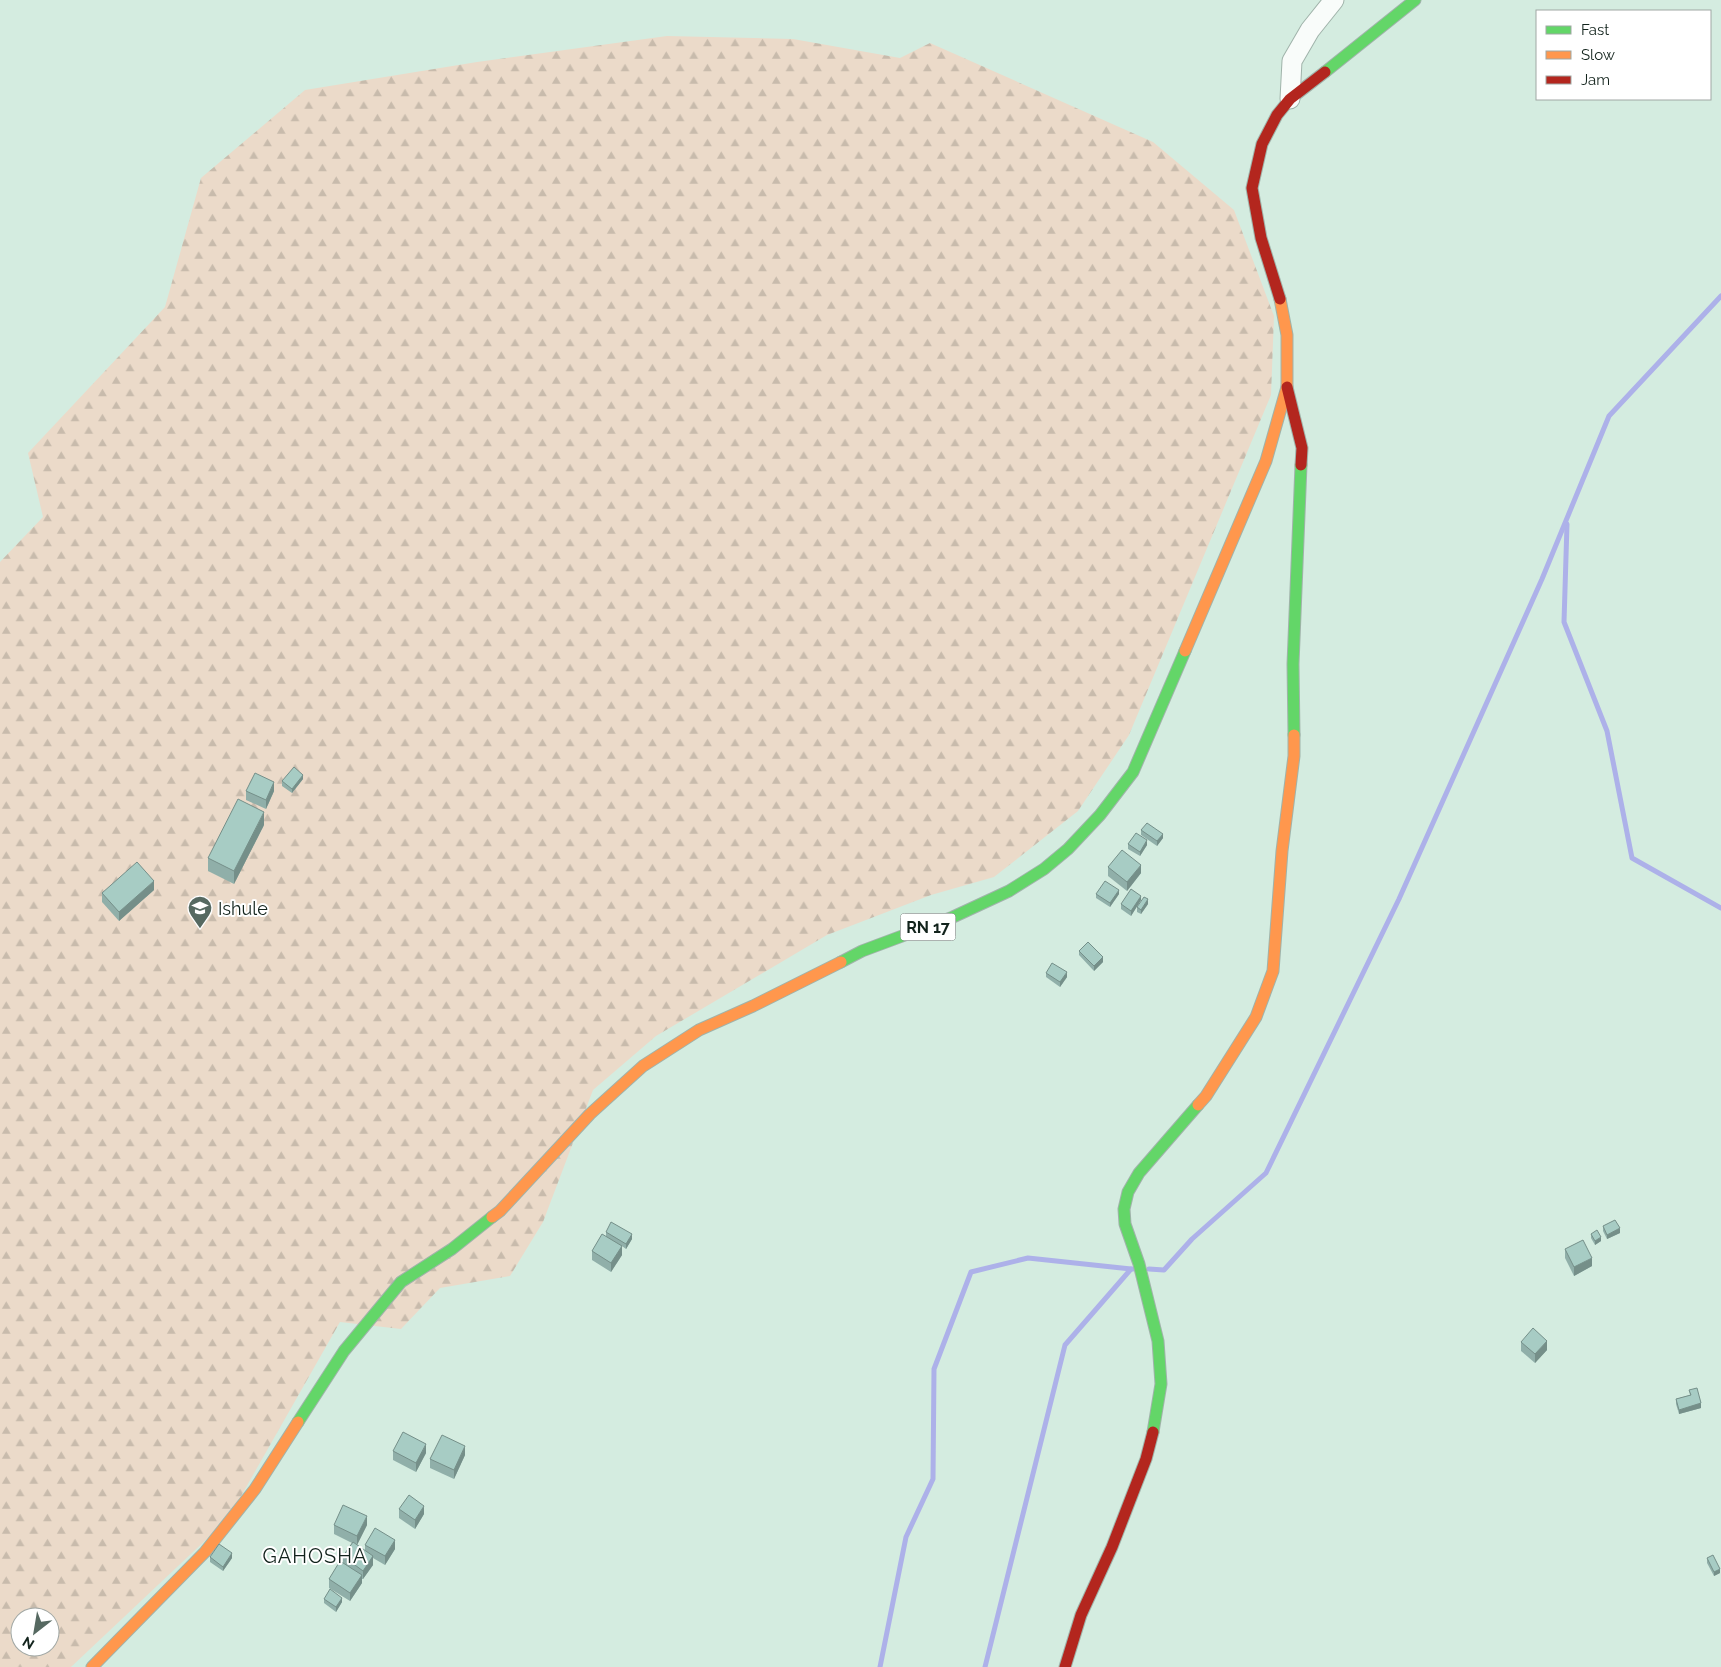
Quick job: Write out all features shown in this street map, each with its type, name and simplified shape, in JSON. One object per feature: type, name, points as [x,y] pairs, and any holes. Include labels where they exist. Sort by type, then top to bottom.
[{"type":"main road","name":"RN 17","points":[[92,1667],[205,1552],[255,1489],[344,1351],[401,1282],[452,1249],[500,1211],[590,1114],[643,1066],[699,1030],[753,1006],[862,952],[953,917],[1009,892],[1044,869],[1068,850],[1100,815],[1132,772],[1266,461],[1287,387],[1286,335],[1280,297],[1261,238],[1252,188],[1262,144],[1277,115],[1290,99],[1415,0]]},
{"type":"main road","points":[[1065,1667],[1081,1615],[1112,1547],[1146,1459],[1155,1424],[1160,1384],[1158,1341],[1139,1264],[1125,1224],[1124,1209],[1128,1192],[1139,1173],[1206,1096],[1256,1017],[1273,971],[1282,851],[1294,756],[1293,664],[1302,448],[1287,387]]},
{"type":"street","points":[[1290,99],[1292,61],[1310,30],[1334,0]]},
{"type":"green space","points":[[667,36],[793,39],[900,58],[930,43],[1153,142],[1234,210],[1274,316],[1271,395],[1129,735],[1078,811],[994,877],[931,895],[827,935],[656,1036],[593,1090],[543,1222],[510,1276],[440,1288],[401,1329],[340,1322],[228,1519],[71,1667],[0,1667],[0,562],[43,517],[28,453],[165,307],[201,178],[305,90],[477,62]]},
{"type":"building","points":[[294,767],[303,775],[292,789],[282,781]]},
{"type":"building","points":[[255,773],[274,782],[266,800],[246,791]]},
{"type":"building","points":[[238,799],[264,812],[234,871],[208,858]]},
{"type":"building","points":[[1147,823],[1163,834],[1157,841],[1141,830]]},
{"type":"building","points":[[1136,833],[1147,840],[1140,852],[1128,844]]},
{"type":"building","points":[[1122,850],[1141,865],[1127,882],[1108,867]]},
{"type":"building","points":[[137,862],[154,881],[119,912],[102,893]]},
{"type":"building","points":[[1105,881],[1119,890],[1110,903],[1096,894]]},
{"type":"building","points":[[1131,889],[1141,896],[1131,911],[1121,904]]},
{"type":"building","points":[[1144,897],[1148,899],[1141,910],[1137,907]]},
{"type":"building","points":[[1088,942],[1103,957],[1094,966],[1079,951]]},
{"type":"building","points":[[1052,963],[1067,972],[1060,982],[1046,973]]},
{"type":"building","points":[[1615,1220],[1620,1228],[1607,1235],[1603,1226]]},
{"type":"building","points":[[611,1222],[632,1234],[626,1244],[606,1232]]},
{"type":"building","points":[[1597,1230],[1601,1237],[1595,1241],[1591,1234]]},
{"type":"building","points":[[602,1234],[622,1246],[611,1263],[592,1251]]},
{"type":"building","points":[[1583,1240],[1592,1258],[1574,1267],[1565,1249]]},
{"type":"building","points":[[1533,1328],[1547,1341],[1535,1354],[1521,1342]]},
{"type":"building","points":[[1697,1388],[1701,1403],[1679,1410],[1676,1399],[1691,1395],[1689,1390]]},
{"type":"building","points":[[403,1432],[426,1444],[416,1463],[393,1451]]},
{"type":"building","points":[[442,1435],[465,1446],[454,1470],[430,1459]]},
{"type":"building","points":[[409,1495],[424,1506],[415,1520],[399,1509]]},
{"type":"building","points":[[343,1505],[367,1516],[357,1536],[334,1525]]},
{"type":"building","points":[[375,1528],[395,1540],[385,1556],[365,1545]]},
{"type":"building","points":[[353,1542],[373,1556],[363,1571],[343,1556]]},
{"type":"building","points":[[219,1544],[232,1553],[223,1567],[210,1557]]},
{"type":"building","points":[[1713,1555],[1720,1569],[1714,1572],[1707,1558]]},
{"type":"building","points":[[340,1561],[362,1575],[350,1593],[329,1579]]},
{"type":"building","points":[[330,1589],[342,1598],[336,1607],[324,1599]]},
{"type":"waterway","points":[[1149,1269],[1164,1270],[1192,1239],[1266,1173],[1399,899],[1542,579],[1609,416],[1721,296]]},
{"type":"waterway","points":[[1567,524],[1564,622],[1607,731],[1632,858],[1721,908]]},
{"type":"waterway","points":[[880,1667],[906,1537],[933,1479],[934,1369],[971,1272],[1028,1258],[1131,1269]]},
{"type":"waterway","points":[[985,1667],[1065,1345],[1133,1269]]},
{"type":"traffic: fast","points":[[1325,72],[1415,0]]},
{"type":"traffic: fast","points":[[1294,735],[1293,664],[1301,465]]},
{"type":"traffic: fast","points":[[841,962],[862,951],[953,917],[1009,891],[1044,869],[1068,849],[1100,815],[1133,772],[1185,651]]},
{"type":"traffic: fast","points":[[1153,1432],[1161,1384],[1158,1341],[1139,1264],[1125,1224],[1124,1209],[1128,1192],[1139,1173],[1198,1105]]},
{"type":"traffic: fast","points":[[298,1422],[344,1351],[401,1282],[452,1249],[492,1217]]},
{"type":"traffic: slow","points":[[1185,651],[1266,461],[1287,387],[1287,335],[1280,299]]},
{"type":"traffic: slow","points":[[1198,1105],[1206,1096],[1256,1017],[1273,971],[1282,851],[1294,756],[1294,735]]},
{"type":"traffic: slow","points":[[492,1217],[500,1211],[590,1114],[643,1066],[699,1030],[753,1006],[841,962]]},
{"type":"traffic: slow","points":[[92,1667],[205,1552],[255,1489],[298,1422]]},
{"type":"traffic: jam","points":[[1280,299],[1261,238],[1252,188],[1262,144],[1277,115],[1290,99],[1325,72]]},
{"type":"traffic: jam","points":[[1287,387],[1302,448],[1301,465]]},
{"type":"traffic: jam","points":[[1065,1667],[1081,1615],[1112,1547],[1146,1459],[1153,1432]]},
{"type":"place","name":"Ishule","points":[[200,929]]},
{"type":"district","name":"GAHOSHA","points":[[315,1556]]}]
